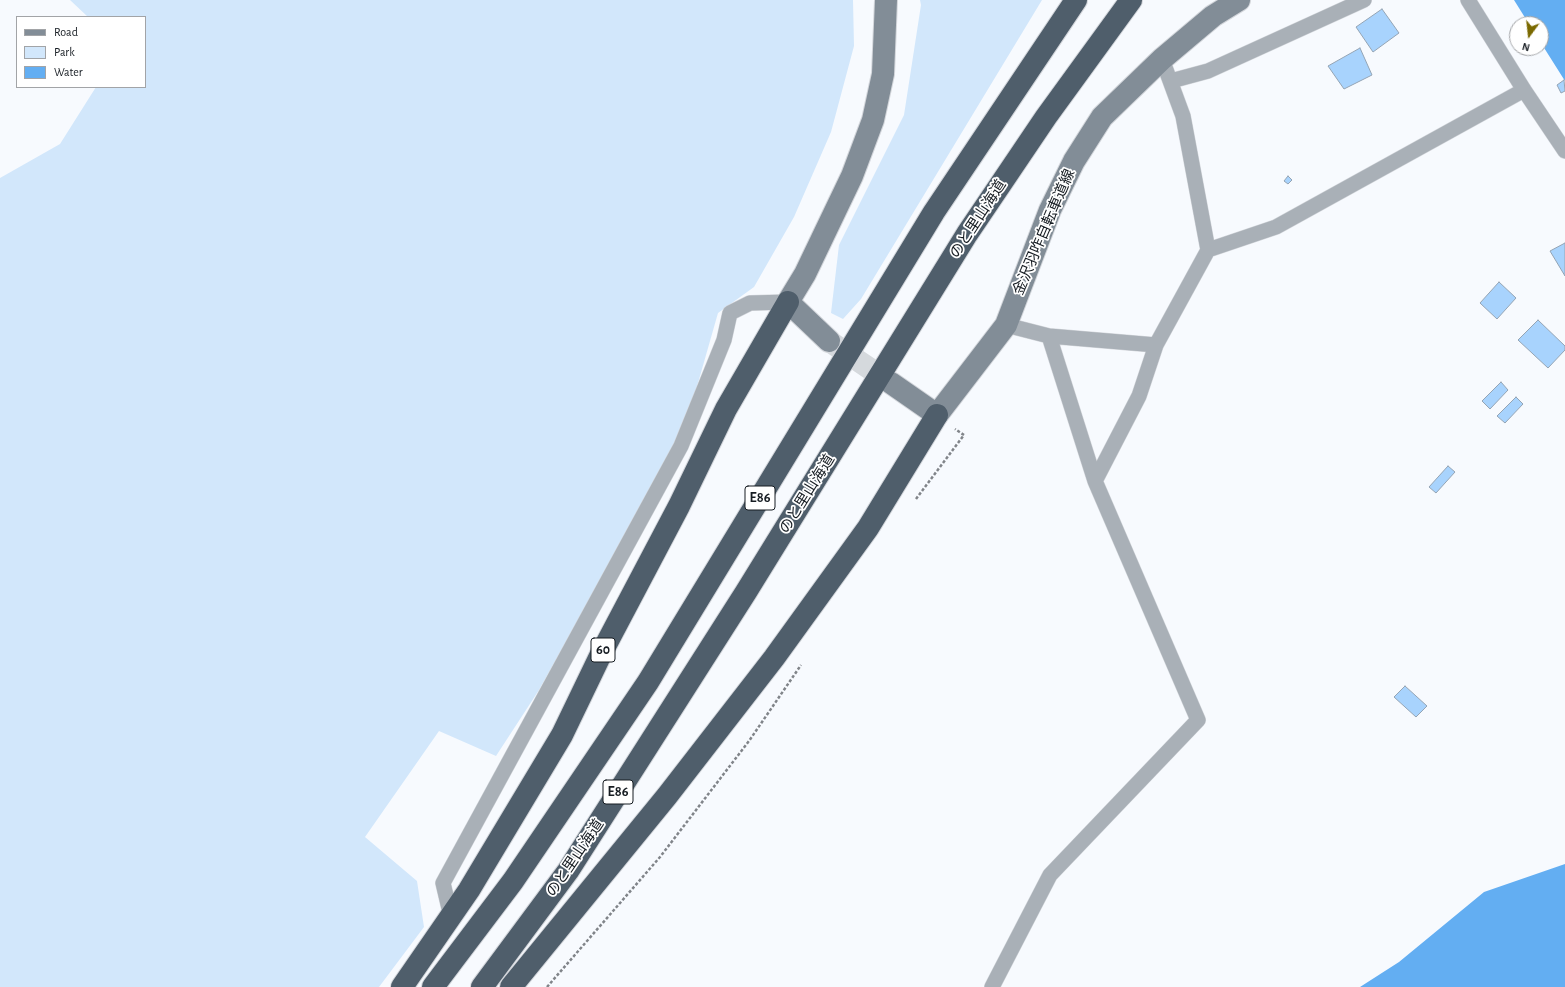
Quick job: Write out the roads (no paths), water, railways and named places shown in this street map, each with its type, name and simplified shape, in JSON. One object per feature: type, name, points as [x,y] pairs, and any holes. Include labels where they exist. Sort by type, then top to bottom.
[{"type":"highway","name":"E86","points":[[433,987],[513,881],[648,682],[934,212],[1076,0]]},
{"type":"highway","name":"のと里山海道","points":[[482,987],[568,871],[750,585],[967,234],[1046,117],[1131,0]]},
{"type":"highway","name":"60","points":[[402,987],[470,890],[562,735],[602,652],[679,506],[726,409],[788,302]]},
{"type":"highway","points":[[511,987],[667,796],[774,658],[868,528],[937,416]]},
{"type":"main road","points":[[829,341],[788,302],[806,274],[852,176],[873,120],[882,74],[886,0]]},
{"type":"main road","name":"金沢羽咋自転車道線","points":[[937,416],[1006,325],[1050,210],[1074,161],[1102,117],[1162,59],[1213,16],[1239,0]]},
{"type":"main road","points":[[891,383],[937,416]]},
{"type":"lane","points":[[1171,81],[1208,71],[1364,0]]},
{"type":"lane","points":[[1468,0],[1524,90],[1565,151]]},
{"type":"lane","points":[[1095,481],[1139,396],[1156,345],[1208,250],[1183,116],[1162,59]]},
{"type":"lane","points":[[1208,250],[1276,227],[1524,90]]},
{"type":"lane","points":[[451,917],[443,883],[681,446],[724,340],[730,313],[750,303],[788,302]]},
{"type":"lane","points":[[1006,325],[1049,336],[1156,345]]},
{"type":"lane","points":[[992,987],[1050,875],[1198,720],[1095,481],[1049,336]]},
{"type":"water","points":[[1514,0],[1565,0],[1565,81],[1549,56],[1549,16],[1524,16]]},
{"type":"water","points":[[1565,864],[1565,987],[1360,987],[1399,962],[1484,892]]},
{"type":"tunnel","points":[[829,341],[891,383]]}]
